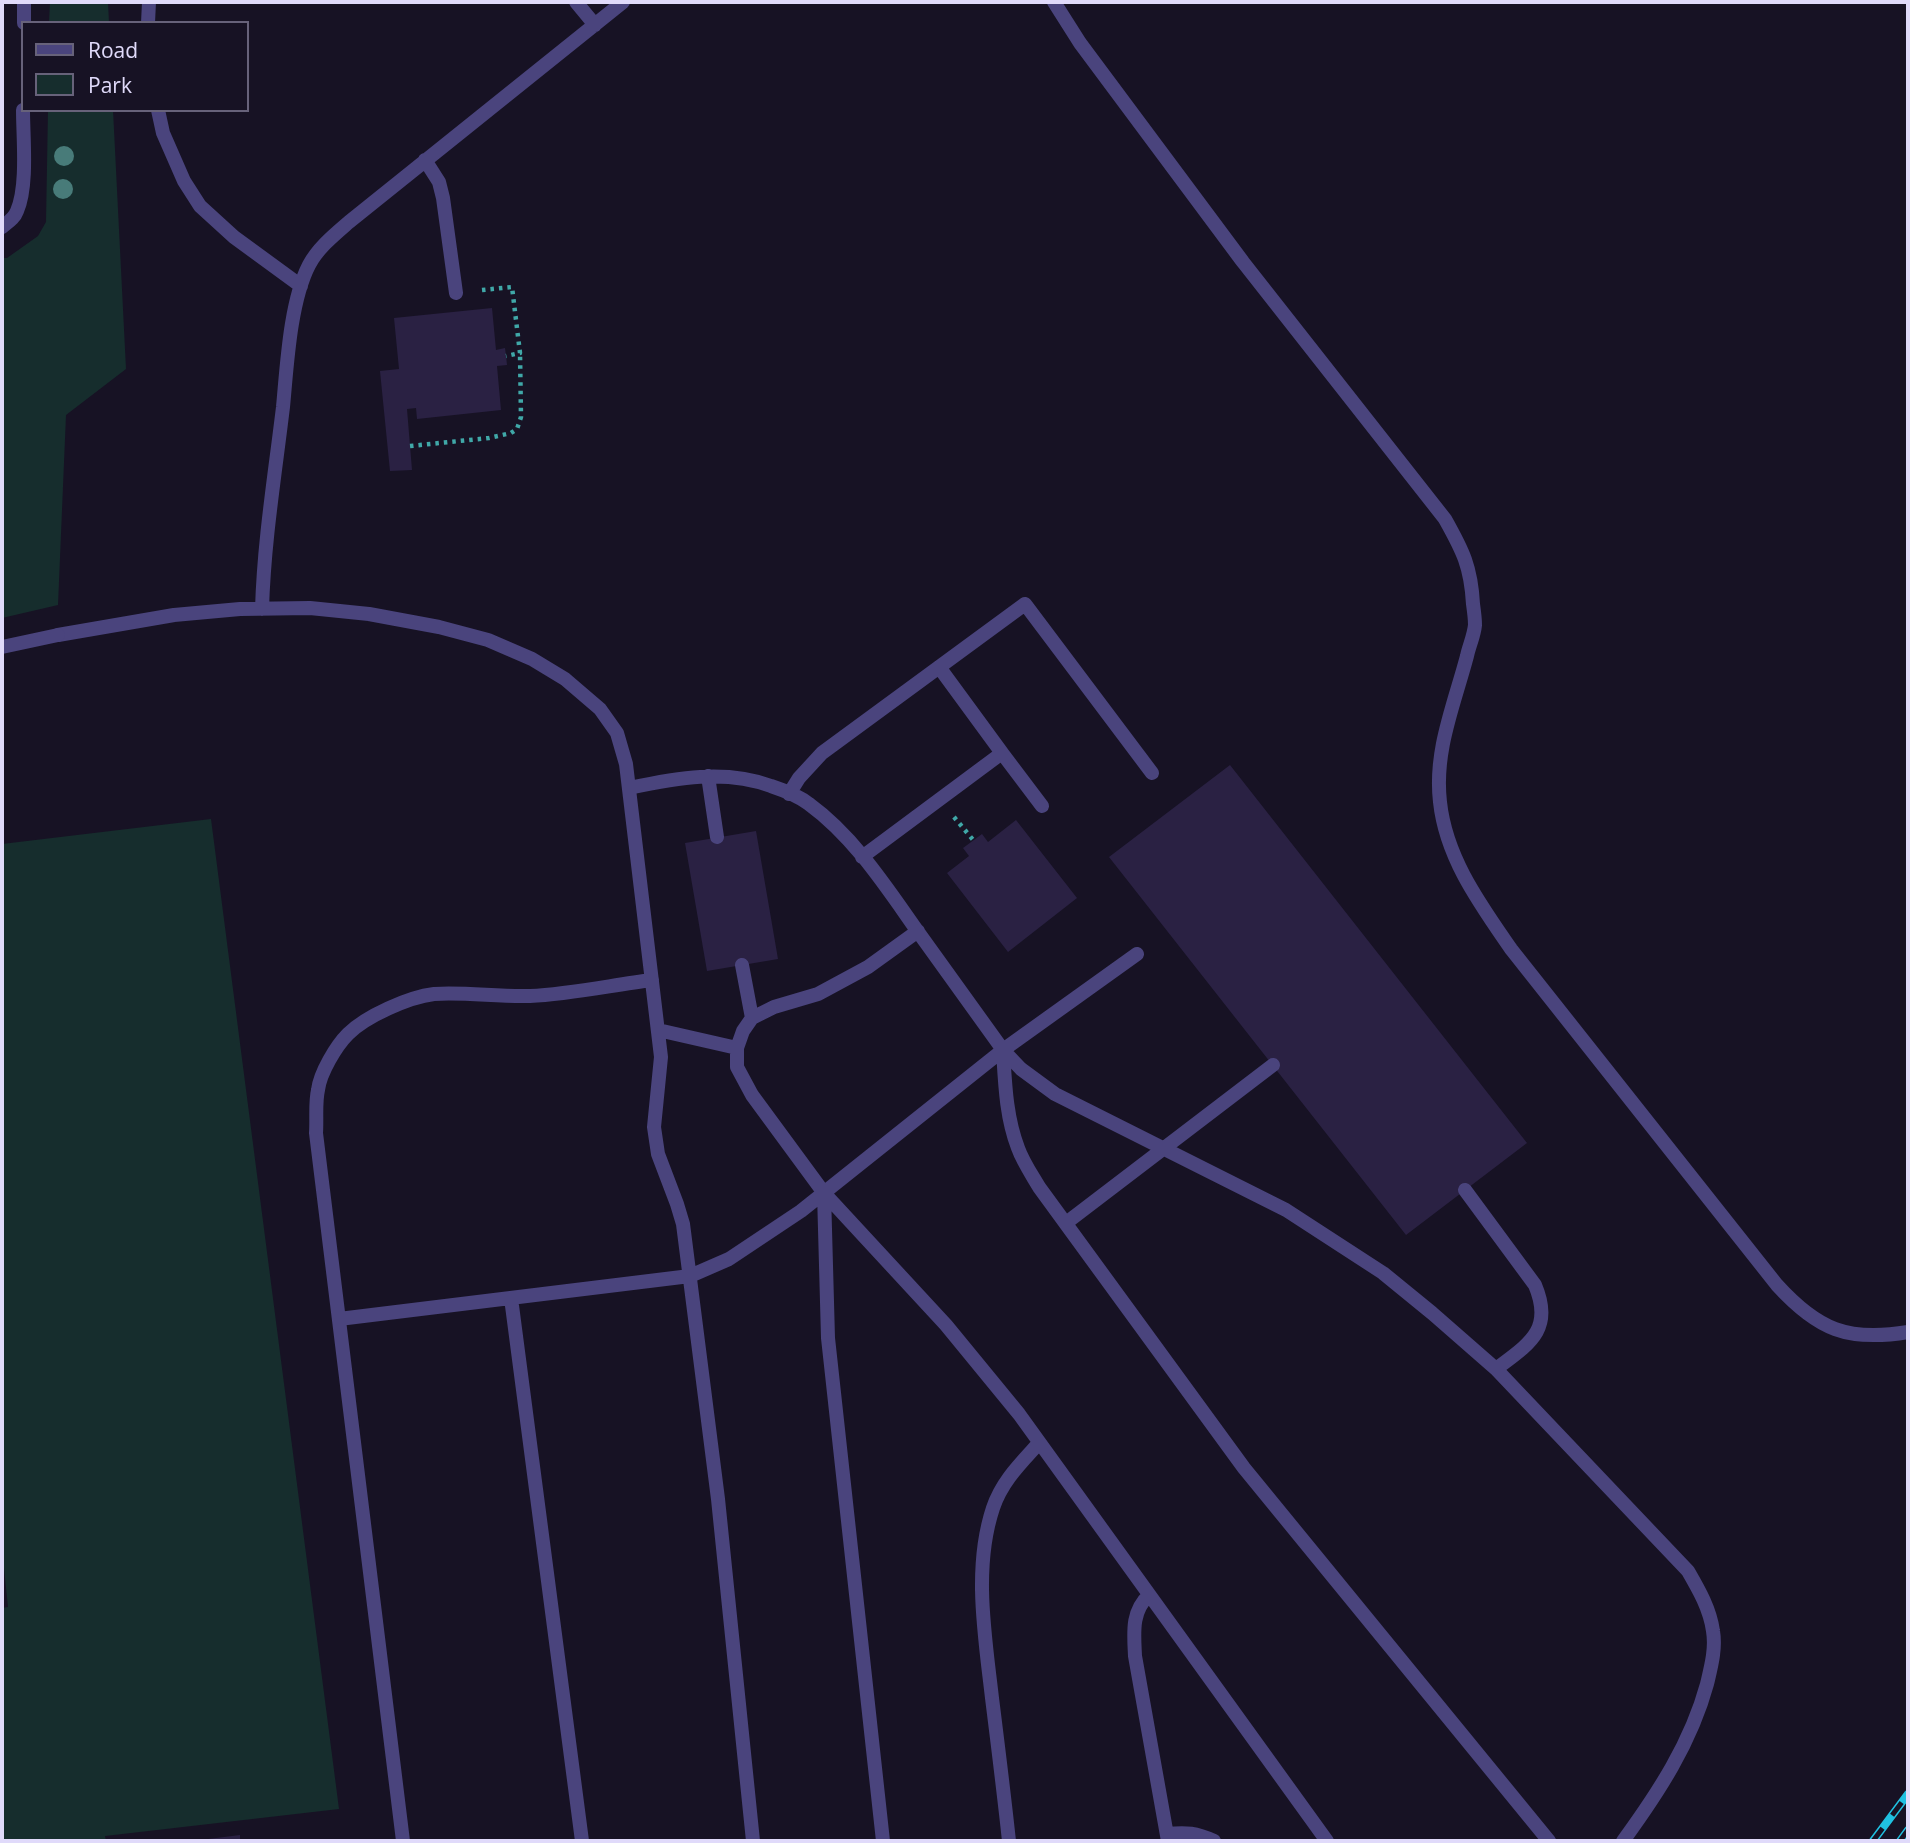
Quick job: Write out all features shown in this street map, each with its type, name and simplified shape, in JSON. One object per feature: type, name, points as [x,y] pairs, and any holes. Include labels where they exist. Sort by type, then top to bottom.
[{"type":"street","points":[[24,2],[24,21]]},
{"type":"street","points":[[148,21],[149,2]]},
{"type":"street","points":[[576,2],[595,24]]},
{"type":"street","points":[[262,609],[263,570],[290,339],[301,286],[309,265],[323,246],[349,222],[623,2]]},
{"type":"street","points":[[1054,2],[1080,43],[1243,262],[1445,519],[1465,555],[1472,584],[1475,625],[1445,730],[1439,771],[1440,803],[1448,840],[1459,868],[1478,902],[1511,950],[1796,1306],[1827,1326],[1856,1335],[1908,1332]]},
{"type":"street","points":[[2,226],[12,220],[21,200],[23,112]]},
{"type":"street","points":[[158,112],[163,133],[184,181],[200,206],[234,237],[301,286]]},
{"type":"street","points":[[425,160],[439,182],[443,198],[456,293]]},
{"type":"street","points":[[789,794],[821,753],[1025,604],[1152,773]]},
{"type":"street","points":[[2,647],[174,615],[240,608],[310,608],[345,612],[439,627],[488,640],[532,659],[565,679],[600,709],[617,733],[626,764],[661,1057],[654,1127],[657,1154],[683,1224],[718,1499],[753,1841]]},
{"type":"street","points":[[939,667],[1042,806]]},
{"type":"street","points":[[862,857],[1002,753]]},
{"type":"street","points":[[708,776],[717,837]]},
{"type":"street","points":[[629,788],[672,779],[734,777],[769,785],[808,803],[839,831],[862,857],[1003,1050],[1021,1069],[1055,1094],[1286,1210],[1383,1273],[1496,1370],[1688,1571],[1704,1598],[1713,1632],[1713,1663],[1699,1713],[1671,1769],[1623,1841]]},
{"type":"street","points":[[918,931],[868,967],[829,989],[774,1007],[752,1018],[743,1031],[737,1048],[737,1067],[752,1095],[824,1193],[946,1325],[1019,1414],[1327,1841]]},
{"type":"street","points":[[339,1319],[690,1276],[729,1259],[801,1211],[1003,1050],[1137,954]]},
{"type":"street","points":[[742,965],[752,1018]]},
{"type":"street","points":[[403,1841],[316,1133],[318,1088],[331,1057],[348,1033],[372,1017],[404,1002],[432,995],[538,995],[652,980]]},
{"type":"street","points":[[658,1030],[737,1048]]},
{"type":"street","points":[[1003,1050],[1007,1103],[1018,1150],[1040,1187],[1244,1468],[1549,1841]]},
{"type":"street","points":[[1066,1223],[1273,1065]]},
{"type":"street","points":[[1465,1189],[1535,1285],[1542,1303],[1540,1326],[1531,1341],[1496,1370]]},
{"type":"street","points":[[824,1193],[828,1338],[883,1841]]},
{"type":"street","points":[[511,1297],[582,1841]]},
{"type":"street","points":[[1009,1841],[986,1647],[982,1583],[985,1544],[994,1506],[1011,1473],[1040,1443]]},
{"type":"street","points":[[1149,1595],[1136,1611],[1133,1629],[1135,1656],[1167,1838],[1182,1832],[1195,1833],[1214,1841]]},
{"type":"path","points":[[410,446],[489,438],[517,429],[521,416],[520,353],[512,287]]},
{"type":"path","points":[[506,356],[520,353]]},
{"type":"green space","points":[[50,2],[108,2],[109,21],[49,21]]},
{"type":"green space","points":[[48,112],[113,112],[126,369],[66,415],[58,605],[2,618],[2,258],[7,258],[38,236],[46,222]]},
{"type":"green space","points":[[211,819],[339,1809],[105,1836],[106,1841],[2,1841],[2,1608],[8,1607],[2,1549],[2,844]]},
{"type":"building","points":[[492,308],[496,350],[505,348],[507,365],[497,366],[501,410],[417,419],[416,408],[407,409],[412,470],[390,471],[380,371],[399,369],[394,318]]},
{"type":"building","points":[[1230,765],[1527,1143],[1406,1235],[1109,857]]},
{"type":"building","points":[[1016,820],[1077,898],[1008,952],[947,873],[969,856],[963,848],[982,834],[988,842]]},
{"type":"building","points":[[756,831],[778,959],[707,971],[685,843]]},
{"type":"building","points":[[240,1835],[240,1841],[200,1841],[200,1840]]},
{"type":"railway","points":[[1873,1841],[1908,1794]]},
{"type":"railway","points":[[1900,1841],[1908,1830]]}]
